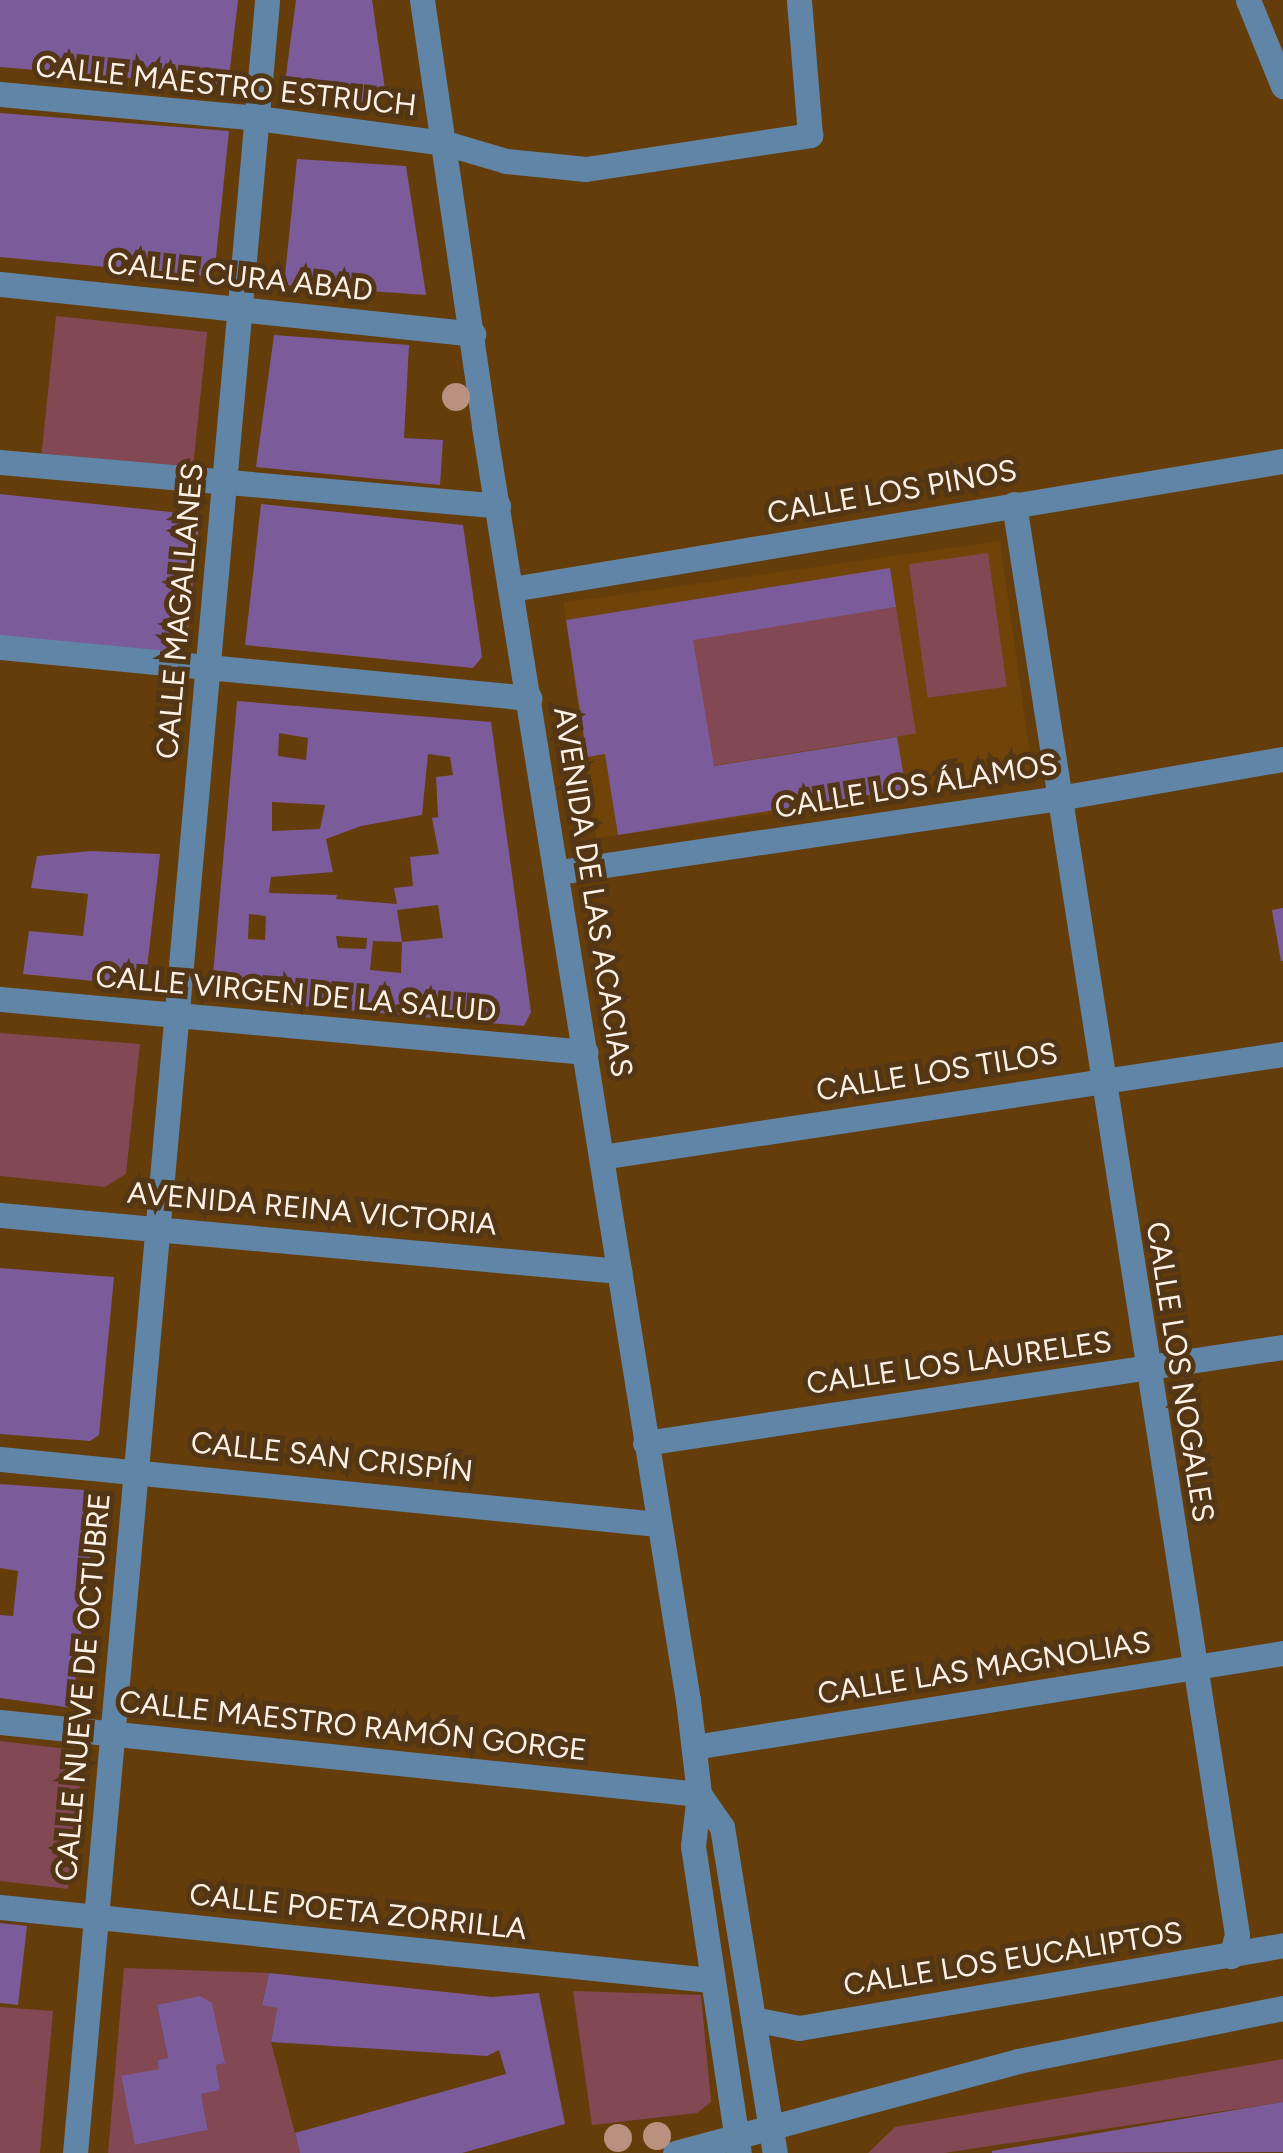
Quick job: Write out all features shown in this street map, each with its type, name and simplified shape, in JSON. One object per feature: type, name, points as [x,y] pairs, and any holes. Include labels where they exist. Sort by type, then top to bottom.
[{"type":"street","name":"CALLE MAGALLANES","points":[[159,1227],[267,0]]},
{"type":"street","name":"AVENIDA DE LAS ACACIAS","points":[[422,0],[694,1747],[699,1794],[693,1846],[737,2145]]},
{"type":"street","name":"CALLE MAESTRO ESTRUCH","points":[[0,94],[257,118],[445,143],[506,161],[586,168],[810,135],[799,0]]},
{"type":"street","points":[[1248,0],[1283,86]]},
{"type":"street","name":"CALLE CURA ABAD","points":[[0,284],[472,334]]},
{"type":"street","name":"CALLE LOS PINOS","points":[[512,589],[1283,461]]},
{"type":"street","points":[[0,462],[224,485],[498,506]]},
{"type":"street","name":"CALLE LOS NOGALES","points":[[1014,504],[1237,1935],[1231,1956]]},
{"type":"street","points":[[0,647],[208,664],[530,698]]},
{"type":"street","name":"CALLE LOS ÁLAMOS","points":[[558,872],[1059,798],[1283,759]]},
{"type":"street","name":"CALLE VIRGEN DE LA SALUD","points":[[0,1000],[586,1052]]},
{"type":"street","name":"CALLE LOS TILOS","points":[[601,1157],[1283,1054]]},
{"type":"street","name":"AVENIDA REINA VICTORIA","points":[[0,1215],[619,1271]]},
{"type":"street","name":"CALLE NUEVE DE OCTUBRE","points":[[75,2153],[159,1227]]},
{"type":"street","name":"CALLE LOS LAURELES","points":[[645,1443],[1283,1347]]},
{"type":"street","name":"CALLE SAN CRISPÍN","points":[[0,1459],[658,1524]]},
{"type":"street","name":"CALLE LAS MAGNOLIAS","points":[[694,1747],[1283,1653]]},
{"type":"street","name":"CALLE MAESTRO RAMÓN GORGE","points":[[0,1722],[699,1794]]},
{"type":"street","name":"AVENIDA DE LAS ACACIAS","points":[[699,1794],[722,1827],[774,2141]]},
{"type":"street","name":"CALLE POETA ZORRILLA","points":[[0,1907],[710,1980]]},
{"type":"street","name":"CALLE LOS EUCALIPTOS","points":[[753,2019],[799,2028],[1283,1945]]},
{"type":"street","points":[[675,2153],[774,2141],[848,2105],[1104,2041],[1281,2009]]},
{"type":"shaded area","points":[[56,316],[207,332],[193,469],[42,453]]},
{"type":"shaded area","points":[[1000,541],[1033,777],[596,838],[563,602]]},
{"type":"shaded area","points":[[988,553],[1007,687],[928,698],[909,564]]},
{"type":"shaded area","points":[[896,607],[916,733],[713,766],[693,639]]},
{"type":"shaded area","points":[[0,1033],[140,1044],[126,1174],[105,1187],[0,1176]]},
{"type":"shaded area","points":[[0,1741],[84,1751],[68,1889],[0,1881]]},
{"type":"shaded area","points":[[124,1968],[269,1973],[262,2004],[277,2008],[271,2042],[300,2153],[108,2153]],"holes":[[[157,2005],[224,2063],[216,2065],[220,2089],[201,2094],[208,2130],[136,2145],[121,2077],[159,2069],[157,2060],[168,2058]]]},
{"type":"shaded area","points":[[573,1991],[701,1995],[711,2102],[697,2113],[592,2125]]},
{"type":"shaded area","points":[[0,2007],[53,2011],[40,2153],[0,2153]]},
{"type":"shaded area","points":[[1283,2059],[1283,2102],[944,2153],[868,2153],[895,2127]]},
{"type":"building","points":[[0,0],[238,0],[228,86],[0,67]]},
{"type":"building","points":[[296,0],[372,0],[385,89],[374,104],[284,90]]},
{"type":"building","points":[[0,113],[229,131],[215,267],[201,276],[0,257]]},
{"type":"building","points":[[297,159],[406,166],[426,295],[284,285]]},
{"type":"building","points":[[274,335],[409,345],[404,438],[443,440],[440,485],[256,467]]},
{"type":"building","points":[[0,494],[200,515],[185,655],[0,636]]},
{"type":"building","points":[[261,504],[463,525],[482,657],[473,668],[245,645]]},
{"type":"building","points":[[890,568],[896,607],[693,640],[714,766],[897,737],[906,789],[618,835],[605,754],[587,757],[566,620]]},
{"type":"building","points":[[237,701],[491,722],[531,1012],[524,1026],[211,998]],"holes":[[[279,733],[308,738],[306,760],[278,756]],[[428,754],[450,757],[453,775],[436,777],[438,817],[432,818],[439,854],[410,857],[413,886],[394,888],[397,904],[336,899],[337,895],[269,893],[271,877],[333,872],[326,839],[361,826],[422,815]],[[272,802],[325,805],[320,829],[272,831]],[[438,905],[443,938],[402,942],[397,910]],[[249,914],[266,916],[265,940],[248,939]],[[336,936],[367,938],[366,949],[338,948]],[[373,941],[402,942],[401,973],[370,970]]]},
{"type":"building","points":[[91,851],[160,854],[145,986],[23,974],[29,931],[83,936],[88,894],[31,888],[37,856]]},
{"type":"building","points":[[1283,908],[1283,961],[1281,961],[1272,910]]},
{"type":"building","points":[[0,1268],[114,1277],[99,1435],[90,1441],[0,1434]]},
{"type":"building","points":[[0,1484],[98,1491],[72,1708],[0,1698],[0,1615],[13,1616],[18,1571],[0,1568]]},
{"type":"building","points":[[0,1923],[27,1926],[18,2005],[0,2003]]},
{"type":"building","points":[[269,1973],[492,1997],[539,1993],[565,2124],[462,2153],[300,2153],[295,2133],[506,2074],[499,2050],[487,2056],[271,2042],[277,2008],[262,2005]]},
{"type":"building","points":[[200,1996],[212,2003],[225,2063],[216,2065],[220,2090],[201,2094],[208,2130],[135,2145],[121,2076],[159,2069],[157,2060],[168,2058],[157,2005]]},
{"type":"building","points":[[1283,2102],[1283,2152],[992,2153],[992,2151]]}]
